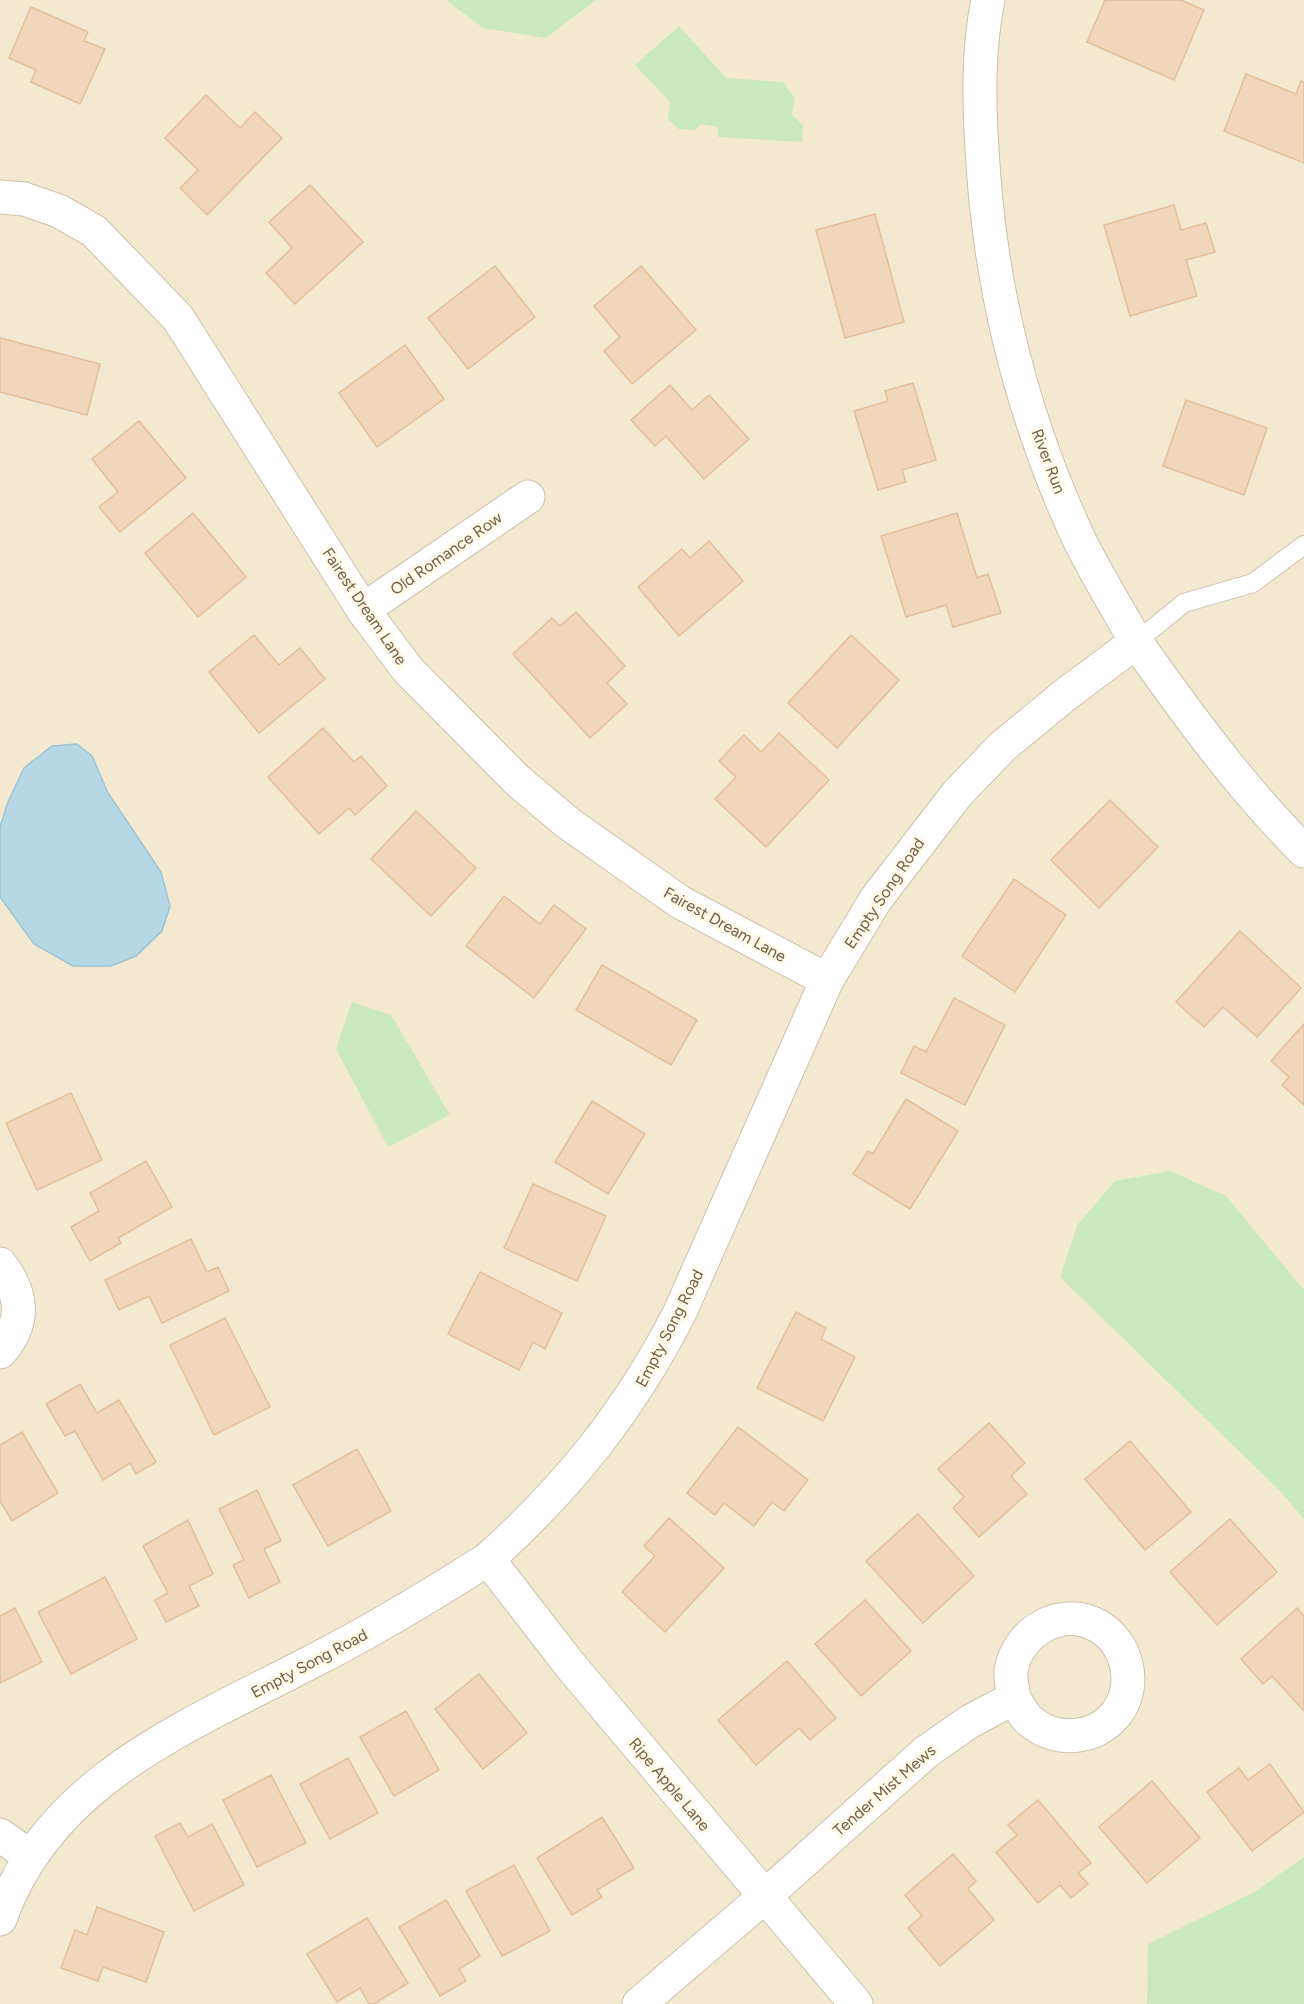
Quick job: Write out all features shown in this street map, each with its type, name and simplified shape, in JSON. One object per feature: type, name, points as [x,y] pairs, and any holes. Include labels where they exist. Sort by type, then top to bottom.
[{"type":"street","name":"River Run","points":[[988,0],[979,89],[984,190],[994,273],[1012,355],[1038,436],[1077,535],[1136,642],[1212,749],[1276,823],[1304,851]]},
{"type":"street","name":"Fairest Dream Lane","points":[[0,197],[24,199],[59,211],[94,231],[178,318],[363,610],[408,670],[460,726],[518,782],[568,824],[680,902],[827,980]]},
{"type":"street","name":"Old Romance Row","points":[[363,610],[528,497]]},
{"type":"street","name":"Empty Song Road","points":[[0,1920],[8,1897],[29,1856],[62,1817],[93,1787],[129,1760],[360,1636],[488,1559],[534,1517],[598,1446],[627,1406],[656,1359],[680,1312],[827,980],[876,899],[957,794],[1003,746],[1065,695],[1136,642]]},
{"type":"street","points":[[0,1264],[13,1280],[19,1299],[18,1321],[10,1341],[0,1352]]},
{"type":"street","name":"Ripe Apple Lane","points":[[488,1559],[570,1665],[856,2004]]},
{"type":"street","name":"Tender Mist Mews","points":[[639,2004],[764,1897],[926,1752],[969,1722],[1014,1698]]},
{"type":"street","points":[[0,1835],[29,1856]]},
{"type":"lane","points":[[1136,642],[1184,603],[1253,583],[1304,545]]},
{"type":"shaded area","points":[[0,0],[1304,0],[1304,2004],[0,2004]]},
{"type":"green space","points":[[446,0],[596,0],[546,38],[483,28]]},
{"type":"green space","points":[[679,26],[726,78],[783,82],[795,98],[792,115],[803,125],[802,142],[718,137],[718,127],[700,124],[696,130],[678,129],[668,119],[670,102],[635,65]]},
{"type":"green space","points":[[352,1002],[391,1015],[450,1115],[388,1147],[336,1049]]},
{"type":"green space","points":[[1170,1171],[1226,1196],[1304,1290],[1304,1519],[1280,1491],[1060,1277],[1078,1224],[1115,1181]]},
{"type":"green space","points":[[1304,1857],[1304,2004],[1147,2004],[1148,1944],[1256,1891]]},
{"type":"water","points":[[77,744],[92,756],[108,793],[161,872],[170,906],[162,931],[136,956],[111,966],[73,966],[34,944],[0,897],[0,827],[8,802],[24,768],[52,746]]},
{"type":"building","points":[[1105,0],[1181,0],[1204,10],[1174,80],[1087,42]]},
{"type":"building","points":[[31,7],[88,32],[84,41],[105,49],[80,104],[31,82],[36,70],[9,58]]},
{"type":"building","points":[[1246,74],[1296,94],[1301,81],[1304,82],[1304,163],[1224,131]]},
{"type":"building","points":[[206,95],[240,128],[255,112],[282,138],[207,215],[180,188],[198,170],[165,138]]},
{"type":"building","points":[[310,185],[363,242],[295,304],[266,273],[292,248],[269,222]]},
{"type":"building","points":[[1174,205],[1181,230],[1206,223],[1215,252],[1186,260],[1197,296],[1130,316],[1104,225]]},
{"type":"building","points":[[875,214],[904,322],[845,338],[816,230]]},
{"type":"building","points":[[495,266],[535,317],[468,369],[428,318]]},
{"type":"building","points":[[641,266],[696,330],[632,384],[604,351],[620,337],[594,306]]},
{"type":"building","points":[[0,338],[100,364],[87,415],[0,392]]},
{"type":"building","points":[[405,345],[444,399],[377,447],[339,393]]},
{"type":"building","points":[[913,383],[936,460],[902,470],[906,482],[878,490],[854,411],[888,401],[885,391]]},
{"type":"building","points":[[670,385],[692,410],[709,395],[749,439],[704,479],[666,436],[655,446],[631,420]]},
{"type":"building","points":[[1186,400],[1267,428],[1244,495],[1163,466]]},
{"type":"building","points":[[139,421],[186,478],[120,532],[99,507],[118,492],[92,459]]},
{"type":"building","points":[[193,513],[246,577],[198,617],[145,553]]},
{"type":"building","points":[[957,513],[977,578],[988,574],[1001,613],[953,627],[946,605],[906,617],[881,536]]},
{"type":"building","points":[[709,541],[743,581],[679,636],[638,587],[682,549],[690,558]]},
{"type":"building","points":[[576,612],[625,666],[607,683],[627,704],[590,738],[513,654],[552,618],[560,626]]},
{"type":"building","points":[[254,635],[279,665],[300,648],[325,679],[259,733],[209,672]]},
{"type":"building","points":[[851,635],[899,680],[837,748],[788,703]]},
{"type":"building","points":[[323,728],[354,762],[361,756],[387,786],[355,815],[349,808],[319,834],[268,777]]},
{"type":"building","points":[[779,733],[829,780],[766,847],[715,799],[736,777],[719,761],[744,735],[761,752]]},
{"type":"building","points":[[1110,800],[1158,847],[1099,908],[1051,860]]},
{"type":"building","points":[[416,811],[476,868],[431,916],[371,859]]},
{"type":"building","points":[[1014,879],[1066,915],[1015,992],[962,956]]},
{"type":"building","points":[[504,896],[540,924],[554,905],[586,929],[534,998],[466,946]]},
{"type":"building","points":[[1240,931],[1301,988],[1257,1037],[1223,1007],[1204,1027],[1176,1002]]},
{"type":"building","points":[[602,965],[697,1020],[671,1065],[576,1010]]},
{"type":"building","points":[[954,998],[1005,1025],[965,1105],[901,1073],[914,1046],[926,1052]]},
{"type":"building","points":[[1304,1024],[1304,1105],[1282,1085],[1289,1077],[1271,1061]]},
{"type":"building","points":[[71,1093],[102,1160],[37,1190],[6,1123]]},
{"type":"building","points":[[906,1099],[958,1131],[910,1209],[853,1174],[868,1151],[873,1154]]},
{"type":"building","points":[[592,1101],[645,1134],[608,1194],[555,1162]]},
{"type":"building","points":[[146,1161],[172,1207],[118,1238],[121,1243],[90,1261],[71,1227],[99,1211],[90,1193]]},
{"type":"building","points":[[533,1184],[606,1216],[577,1281],[504,1248]]},
{"type":"building","points":[[191,1239],[207,1272],[218,1267],[229,1291],[162,1323],[149,1296],[119,1310],[105,1280]]},
{"type":"building","points":[[480,1272],[562,1313],[545,1349],[533,1342],[519,1370],[448,1334]]},
{"type":"building","points":[[796,1312],[826,1328],[821,1339],[855,1357],[823,1421],[757,1388]]},
{"type":"building","points":[[225,1318],[270,1407],[214,1435],[170,1345]]},
{"type":"building","points":[[80,1384],[97,1413],[119,1400],[156,1462],[136,1474],[130,1463],[103,1480],[75,1431],[65,1436],[46,1404]]},
{"type":"building","points":[[989,1423],[1025,1463],[1011,1476],[1027,1494],[979,1537],[953,1508],[964,1497],[938,1469]]},
{"type":"building","points":[[738,1427],[808,1480],[784,1511],[772,1502],[754,1526],[724,1503],[715,1515],[687,1493]]},
{"type":"building","points":[[22,1432],[58,1493],[12,1521],[0,1501],[0,1445]]},
{"type":"building","points":[[1130,1441],[1191,1512],[1145,1550],[1085,1479]]},
{"type":"building","points":[[357,1449],[391,1511],[328,1546],[293,1485]]},
{"type":"building","points":[[257,1490],[281,1541],[264,1549],[280,1582],[249,1598],[233,1565],[244,1560],[219,1509]]},
{"type":"building","points":[[918,1514],[974,1576],[923,1623],[866,1561]]},
{"type":"building","points":[[669,1518],[724,1568],[665,1632],[622,1592],[655,1556],[644,1546]]},
{"type":"building","points":[[1230,1519],[1277,1572],[1217,1625],[1170,1572]]},
{"type":"building","points":[[188,1520],[213,1574],[189,1586],[199,1606],[166,1622],[155,1600],[168,1593],[143,1546]]},
{"type":"building","points":[[105,1577],[137,1639],[71,1674],[38,1612]]},
{"type":"building","points":[[865,1600],[911,1651],[861,1696],[815,1644]]},
{"type":"building","points":[[15,1608],[42,1662],[0,1683],[0,1616]]},
{"type":"building","points":[[1297,1608],[1304,1616],[1304,1711],[1272,1676],[1263,1684],[1241,1659]]},
{"type":"building","points":[[787,1661],[836,1718],[810,1740],[799,1728],[756,1765],[718,1720]]},
{"type":"building","points":[[479,1674],[527,1733],[483,1769],[435,1709]]},
{"type":"building","points":[[406,1711],[439,1770],[394,1796],[360,1737]]},
{"type":"building","points":[[348,1758],[378,1813],[330,1839],[300,1784]]},
{"type":"building","points":[[1270,1764],[1304,1812],[1252,1851],[1207,1792],[1239,1768],[1248,1780]]},
{"type":"building","points":[[271,1775],[306,1843],[257,1867],[223,1800]]},
{"type":"building","points":[[1152,1781],[1200,1838],[1147,1883],[1099,1827]]},
{"type":"building","points":[[1038,1800],[1091,1863],[1078,1873],[1088,1884],[1071,1898],[1060,1885],[1038,1903],[996,1852],[1017,1835],[1008,1825]]},
{"type":"building","points":[[602,1817],[634,1868],[597,1890],[602,1897],[572,1915],[537,1858]]},
{"type":"building","points":[[180,1823],[188,1837],[212,1824],[244,1885],[194,1911],[155,1836]]},
{"type":"building","points":[[953,1854],[976,1881],[968,1889],[994,1920],[940,1966],[908,1928],[922,1916],[905,1895]]},
{"type":"building","points":[[514,1865],[550,1931],[502,1956],[466,1891]]},
{"type":"building","points":[[446,1900],[480,1956],[459,1969],[466,1981],[440,1996],[399,1927]]},
{"type":"building","points":[[97,1907],[164,1932],[146,1982],[103,1967],[98,1981],[61,1968],[75,1930],[87,1935]]},
{"type":"building","points":[[367,1918],[408,1983],[374,2004],[369,2004],[360,1988],[337,2002],[307,1954]]}]
